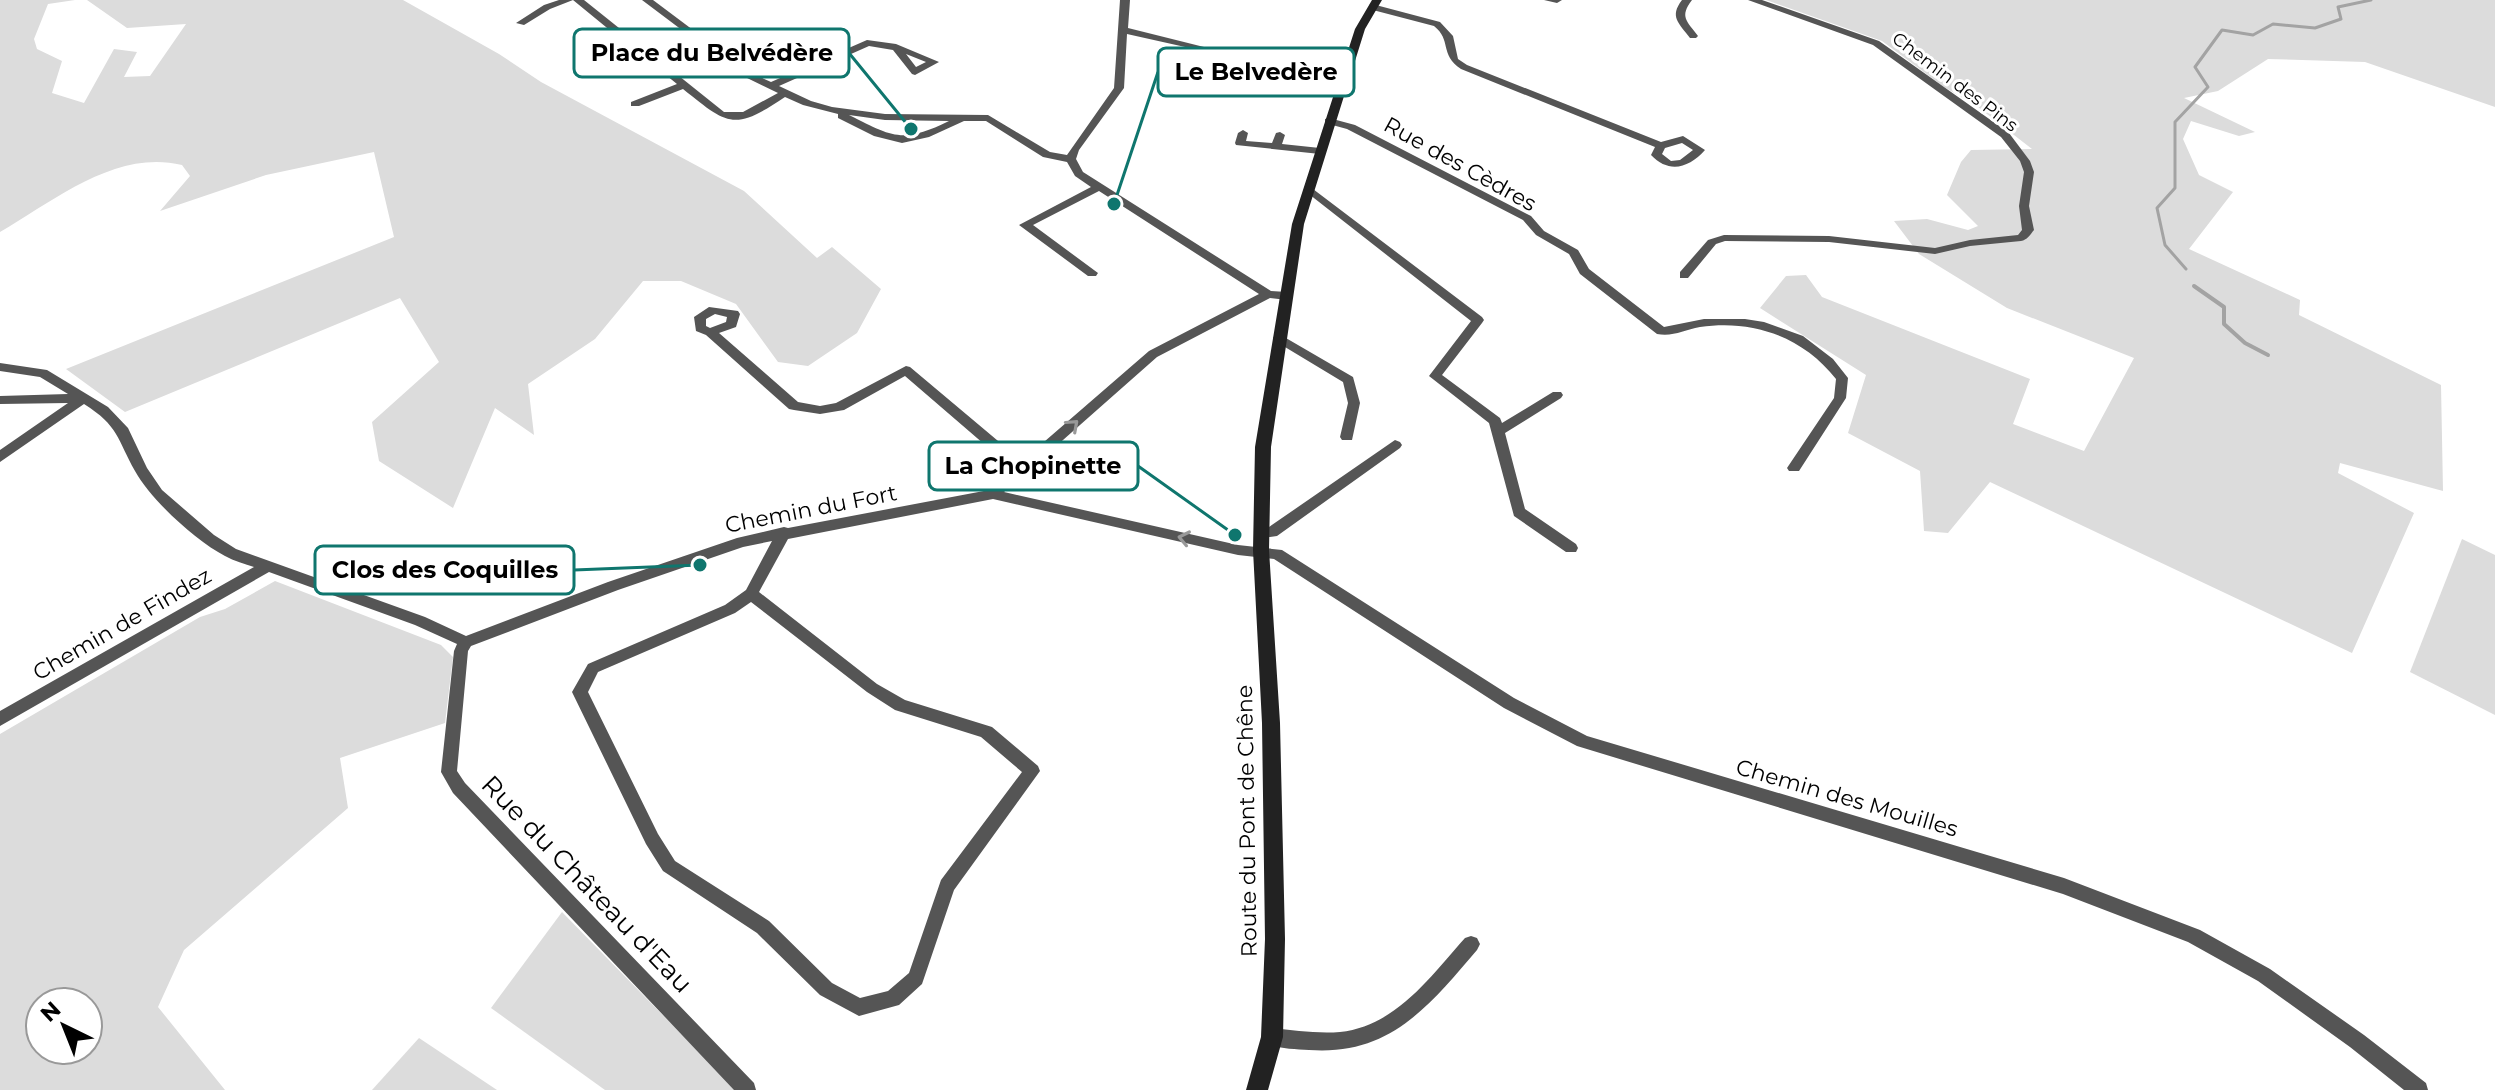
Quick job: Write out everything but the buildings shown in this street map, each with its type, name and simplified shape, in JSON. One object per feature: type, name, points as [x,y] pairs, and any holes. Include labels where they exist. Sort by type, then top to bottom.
[{"type":"street","points":[[521,23],[568,0]]},
{"type":"street","points":[[578,0],[682,86],[727,117],[750,114],[784,93]]},
{"type":"street","points":[[647,0],[746,74],[784,93],[831,110],[895,142],[912,142],[964,117]]},
{"type":"street","points":[[1125,0],[1119,88],[1074,150],[1071,159],[1079,174],[1268,294],[1287,296]]},
{"type":"street","points":[[1549,0],[1557,0]]},
{"type":"street","points":[[1687,0],[1680,9],[1680,18],[1693,36]]},
{"type":"street","name":"Chemin des Pins","points":[[1684,275],[1712,242],[1724,238],[1829,239],[1935,251],[1970,243],[2021,238],[2028,230],[2024,206],[2029,172],[2025,161],[2005,135],[1876,43],[1753,0]]},
{"type":"street","points":[[1375,3],[1446,30],[1452,40],[1454,60],[1464,67],[1661,146]]},
{"type":"street","name":"Route du Pont de Chêne","points":[[1257,1090],[1272,1037],[1275,939],[1271,723],[1261,541],[1263,447],[1298,224],[1360,29],[1375,3]]},
{"type":"street","points":[[1123,30],[1203,48]]},
{"type":"street","points":[[770,86],[867,43],[897,49]]},
{"type":"street","points":[[603,65],[640,51]]},
{"type":"street","points":[[635,104],[682,86]]},
{"type":"street","points":[[831,110],[885,117],[988,118],[1047,155],[1071,159]]},
{"type":"street","points":[[873,131],[885,117]]},
{"type":"street","name":"Rue des Cèdres","points":[[1329,121],[1351,127],[1527,218],[1540,233],[1574,252],[1584,271],[1661,331],[1672,333],[1701,323],[1768,325],[1797,334],[1831,361],[1842,378],[1840,398],[1794,468]]},
{"type":"street","points":[[1243,133],[1240,143],[1320,151]]},
{"type":"street","points":[[1276,147],[1280,135]]},
{"type":"street","points":[[1092,273],[1025,225],[1099,187]]},
{"type":"street","points":[[1309,189],[1478,320],[1435,376],[1495,421],[1519,512],[1571,548]]},
{"type":"street","points":[[993,494],[1153,354],[1268,294]]},
{"type":"street","points":[[710,332],[794,406],[820,410],[839,407],[906,370],[1023,470]]},
{"type":"street","points":[[1279,338],[1349,380],[1354,403],[1347,437]]},
{"type":"street","points":[[0,367],[43,373],[103,410],[123,431],[141,470],[157,493],[209,539],[266,567],[420,621],[466,642]]},
{"type":"street","points":[[1498,431],[1557,395]]},
{"type":"street","points":[[0,400],[83,398]]},
{"type":"street","points":[[0,457],[83,398]]},
{"type":"street","points":[[1261,541],[1395,445]]},
{"type":"street","name":"Chemin du Fort","points":[[466,642],[641,576],[784,532],[993,494],[1238,550],[1261,541]]},
{"type":"street","points":[[751,594],[872,688],[900,705],[986,732],[1032,771],[947,886],[916,978],[893,999],[859,1007],[826,989],[763,927],[669,866],[652,839],[580,692],[593,668],[730,609],[751,594],[784,532]]},
{"type":"street","name":"Chemin des Mouilles","points":[[1261,541],[1509,703],[1583,741],[2064,886],[2194,936],[2264,975],[2357,1041],[2419,1090]]},
{"type":"street","name":"Chemin de Findez","points":[[0,719],[266,567]]},
{"type":"street","name":"Rue du Château d'Eau","points":[[466,642],[461,651],[449,772],[459,788],[747,1090]]},
{"type":"street","points":[[1272,1037],[1341,1041],[1376,1033],[1406,1015],[1471,944]]},
{"type":"shaded area","points":[[0,0],[75,0],[48,4],[34,39],[37,49],[62,61],[52,93],[84,103],[114,49],[137,52],[124,77],[150,76],[186,24],[127,28],[87,0],[403,0],[499,54],[541,82],[744,191],[817,258],[832,247],[881,289],[857,333],[808,366],[778,362],[736,304],[681,281],[643,281],[595,339],[528,384],[534,435],[495,408],[453,508],[379,461],[372,422],[439,362],[400,298],[125,412],[66,369],[394,237],[374,152],[266,175],[160,211],[190,176],[182,165],[157,162],[133,164],[87,180],[0,232]]},
{"type":"shaded area","points":[[1766,0],[2495,0],[2495,107],[2365,62],[2268,59],[2218,91],[2184,98],[2255,132],[2239,136],[2191,121],[2183,139],[2199,175],[2233,192],[2189,249],[2300,300],[2299,315],[2441,385],[2443,491],[2340,463],[2338,473],[2414,513],[2352,653],[1990,482],[1948,533],[1924,531],[1920,471],[1848,433],[1866,375],[1760,308],[1786,276],[1806,275],[1822,297],[2030,379],[2013,424],[2084,451],[2134,358],[2007,308],[1919,254],[1894,221],[1927,219],[1968,230],[1978,226],[1947,195],[1961,162],[1971,150],[2032,149],[1978,107],[1944,87],[1882,41]]},
{"type":"shaded area","points":[[2462,539],[2495,555],[2495,715],[2410,672]]},
{"type":"shaded area","points":[[275,581],[441,645],[453,657],[445,723],[340,758],[348,808],[184,950],[158,1007],[225,1090],[0,1090],[0,734],[200,617],[225,609]]},
{"type":"shaded area","points":[[562,912],[736,1090],[605,1090],[491,1008]]},
{"type":"shaded area","points":[[419,1038],[497,1090],[372,1090]]},
{"type":"waterway","points":[[2186,269],[2165,245],[2157,208],[2175,188],[2175,122],[2208,87],[2195,67],[2222,30],[2253,35],[2273,24],[2315,28],[2341,19],[2338,7],[2371,0]]},
{"type":"waterway","points":[[2194,286],[2224,307],[2224,324],[2245,343],[2268,355]]},
{"type":"place","name":"Place du Belvédère","points":[[911,129]]},
{"type":"place","name":"Le Belvedère","points":[[1114,204]]},
{"type":"place","name":"La Chopinette","points":[[1235,535]]},
{"type":"place","name":"Clos des Coquilles","points":[[700,565]]}]
